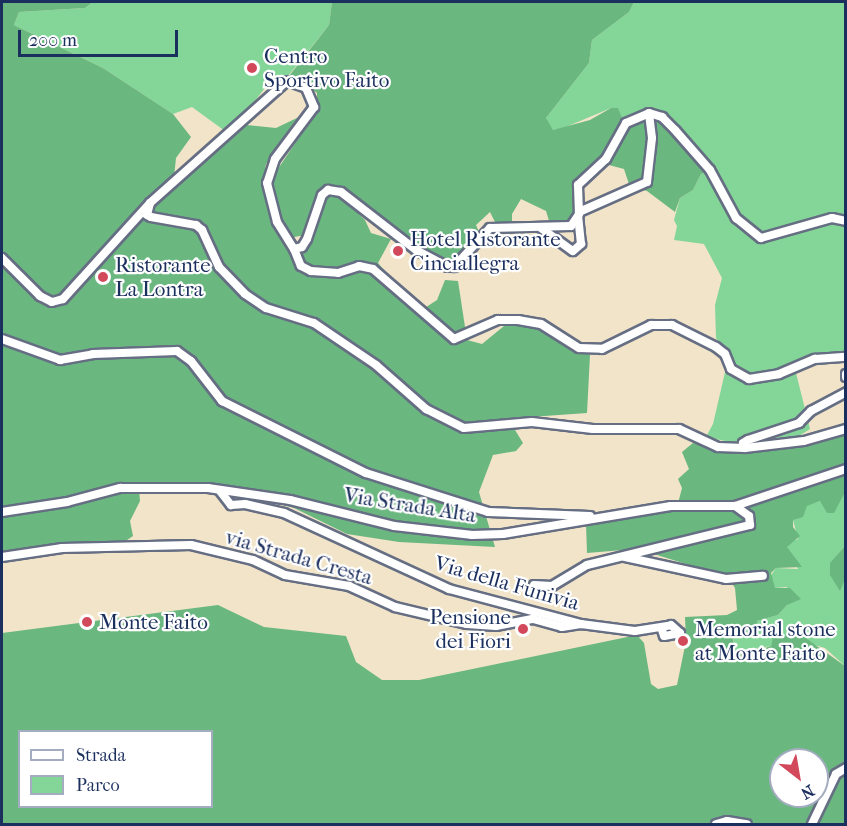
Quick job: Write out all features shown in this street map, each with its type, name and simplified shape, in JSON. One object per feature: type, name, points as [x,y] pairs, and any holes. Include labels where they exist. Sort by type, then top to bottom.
[{"type":"street","points":[[2,258],[40,296],[56,302],[150,203],[250,117],[280,83],[293,82],[310,94],[314,107],[275,159],[267,183],[277,222],[294,249],[301,266],[310,271],[338,273],[359,266],[374,269],[454,339],[498,321],[518,320],[541,324],[579,348],[602,350],[651,325],[672,325],[716,347],[725,354],[731,369],[749,379],[780,375],[815,359],[846,357]]},
{"type":"street","points":[[294,249],[302,247],[307,239],[320,200],[328,190],[341,192],[416,250],[448,267],[458,263],[485,230],[567,227],[578,214],[648,182],[652,138],[649,113]]},
{"type":"street","points":[[541,228],[573,251],[581,244],[577,191],[581,181],[606,159],[626,123],[649,113],[662,117],[675,130],[710,170],[736,218],[761,238],[832,218],[846,221]]},
{"type":"street","points":[[150,203],[147,215],[151,218],[196,225],[202,230],[219,267],[245,294],[266,308],[314,323],[376,365],[426,409],[464,428],[532,422],[593,429],[679,429],[718,447],[745,448],[804,441],[846,429]]},
{"type":"street","points":[[2,339],[60,360],[93,354],[177,351],[191,361],[222,401],[366,473],[488,512],[573,512],[593,517]]},
{"type":"street","points":[[745,448],[743,443],[748,440],[799,423],[811,411],[846,393]]},
{"type":"street","name":"Via Strada Alta","points":[[2,512],[67,502],[129,487],[212,488],[290,500],[394,526],[472,535],[503,534],[593,517],[671,506],[735,506],[846,469]]},
{"type":"street","name":"Via della Funivia","points":[[220,491],[231,505],[245,504],[284,513],[449,589],[581,624],[635,631],[661,627]]},
{"type":"street","points":[[534,585],[552,586],[587,564],[625,557],[750,525],[749,516],[735,506]]},
{"type":"street","name":"via Strada Cresta","points":[[2,557],[62,548],[181,544],[234,555],[285,574],[349,586],[395,607],[466,624],[496,626],[533,619],[562,627],[581,624]]},
{"type":"street","points":[[625,557],[726,579],[763,576]]},
{"type":"street","points":[[812,825],[836,774],[846,768]]},
{"type":"street","points":[[716,825],[727,821],[747,825]]},
{"type":"green space","points":[[2,2],[93,2],[85,8],[19,12],[14,25],[103,68],[173,114],[191,137],[176,158],[173,187],[247,125],[276,128],[299,117],[294,129],[266,164],[263,181],[272,220],[284,244],[290,248],[307,243],[326,197],[332,195],[345,200],[365,220],[371,233],[391,239],[378,263],[420,311],[437,300],[445,280],[458,281],[467,340],[482,344],[504,326],[525,325],[543,328],[570,348],[590,355],[587,413],[516,418],[515,430],[523,443],[516,451],[493,455],[479,492],[495,547],[399,542],[347,534],[294,508],[224,487],[139,489],[140,501],[130,521],[133,536],[124,542],[58,544],[2,553]]},
{"type":"green space","points":[[93,2],[332,2],[329,25],[288,76],[272,79],[229,134],[192,107],[173,114],[103,68],[14,25],[19,12],[85,8]]},
{"type":"green space","points":[[332,2],[634,2],[629,12],[592,40],[589,63],[546,118],[553,130],[590,120],[611,108],[618,108],[623,120],[607,153],[579,180],[577,210],[570,223],[550,224],[546,211],[521,199],[512,214],[512,224],[496,224],[490,212],[476,225],[479,232],[458,259],[447,263],[410,242],[344,190],[330,186],[320,191],[313,205],[305,235],[289,238],[277,211],[273,176],[317,111],[317,93],[301,79],[289,76],[329,25]]},
{"type":"green space","points":[[634,2],[845,2],[845,217],[762,234],[739,216],[713,168],[657,110],[639,112],[623,120],[618,109],[611,108],[561,129],[553,130],[547,125],[546,118],[589,63],[592,40],[629,12]]},
{"type":"green space","points":[[641,118],[661,119],[707,172],[701,174],[693,190],[680,198],[675,212],[647,191],[630,187],[624,169],[605,164],[628,125]]},
{"type":"green space","points":[[707,172],[722,196],[760,240],[774,240],[832,221],[845,224],[845,355],[794,365],[810,429],[799,436],[730,442],[706,437],[713,424],[729,355],[716,338],[715,305],[722,278],[704,244],[674,240],[677,226],[674,220],[680,198],[693,190],[701,174]]},
{"type":"green space","points":[[845,432],[845,492],[834,513],[827,513],[820,501],[807,506],[803,517],[793,520],[793,527],[800,536],[787,547],[802,567],[776,568],[771,573],[775,588],[790,588],[801,599],[787,605],[778,615],[757,621],[758,634],[741,632],[732,636],[736,653],[743,654],[748,649],[753,652],[771,646],[773,637],[800,634],[845,666],[845,824],[2,824],[2,633],[218,605],[264,627],[346,636],[356,662],[382,680],[419,680],[637,635],[644,643],[651,684],[658,689],[677,685],[686,641],[685,617],[727,615],[737,610],[735,588],[728,577],[657,555],[623,550],[587,553],[586,524],[677,507],[682,488],[678,479],[689,469],[682,452],[693,443],[740,452],[801,446]]},
{"type":"green space","points":[[845,492],[845,546],[830,564],[841,584],[845,579],[845,666],[825,648],[779,635],[774,636],[771,646],[736,653],[732,635],[741,632],[751,635],[757,621],[778,615],[787,605],[787,587],[775,588],[770,577],[776,568],[798,569],[787,547],[787,543],[798,539],[793,520],[806,506]]},
{"type":"green space","points":[[845,546],[845,579],[840,591],[830,575],[830,563]]},
{"type":"place","name":"Centro Sportivo Faito","points":[[252,68]]},
{"type":"place","name":"Hotel Ristorante Cinciallegra","points":[[398,251]]},
{"type":"place","name":"Ristorante La Lontra","points":[[103,277]]},
{"type":"place","name":"Monte Faito","points":[[87,622]]},
{"type":"place","name":"Pensione dei Fiori","points":[[523,629]]},
{"type":"place","name":"Memorial stone at Monte Faito","points":[[683,641]]}]
